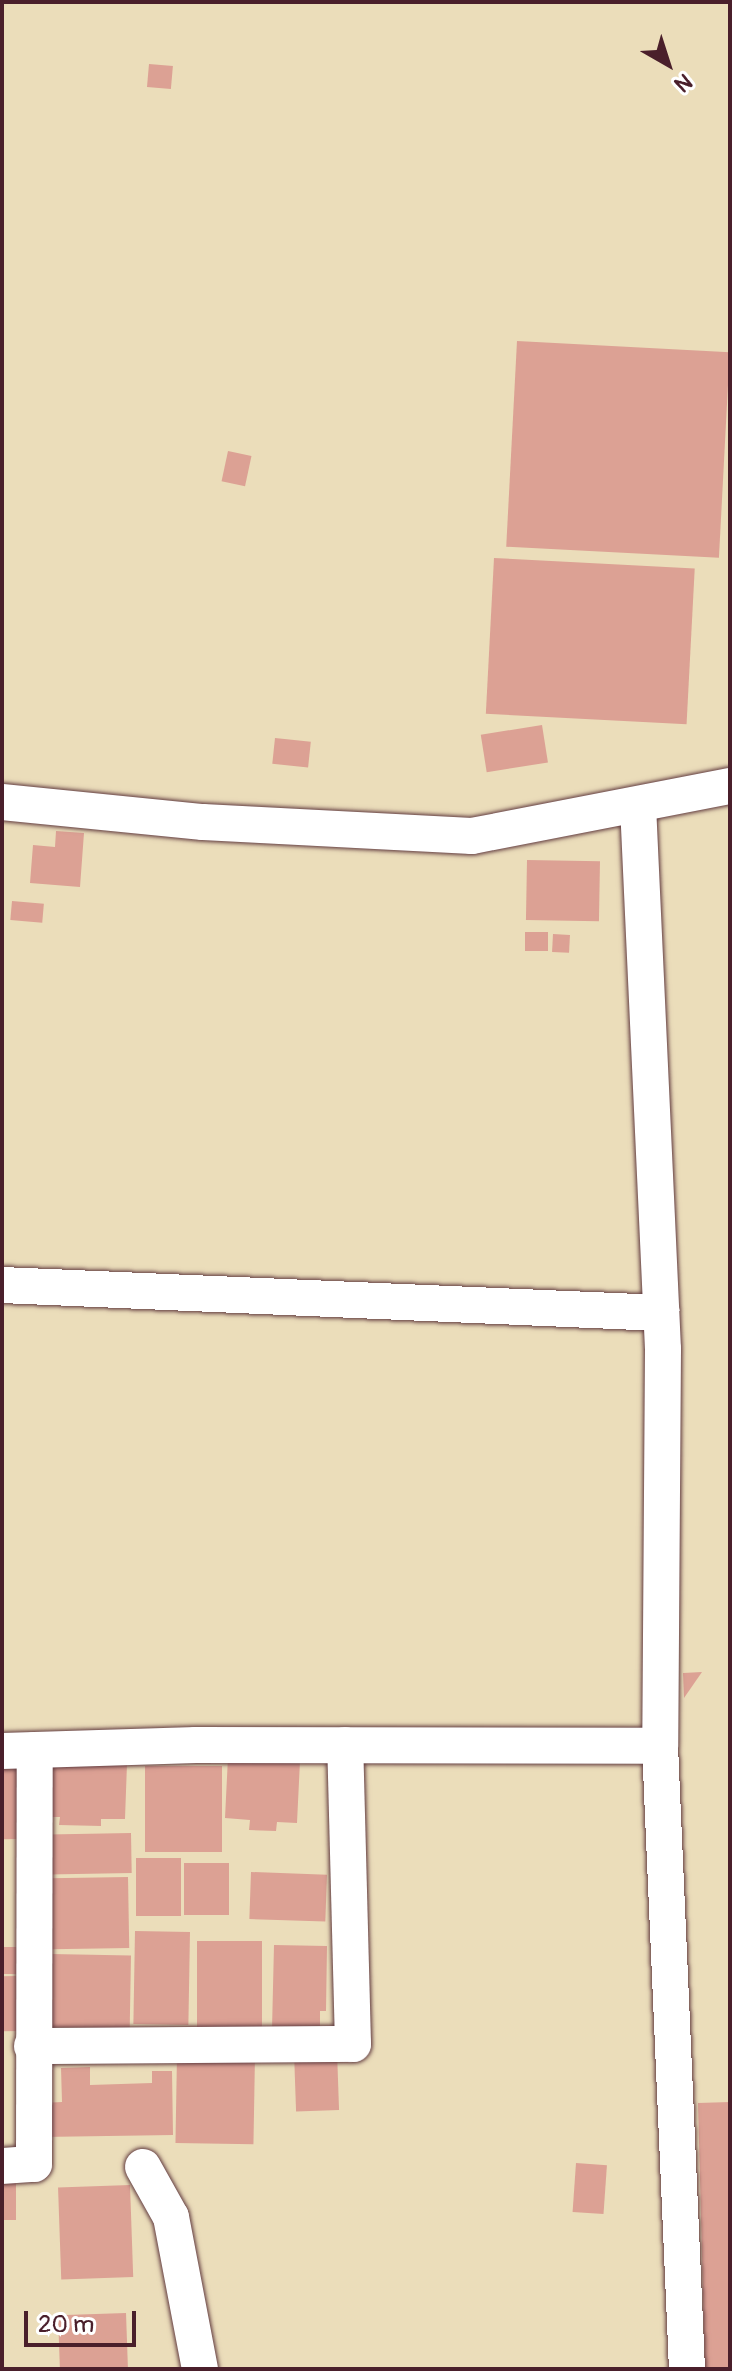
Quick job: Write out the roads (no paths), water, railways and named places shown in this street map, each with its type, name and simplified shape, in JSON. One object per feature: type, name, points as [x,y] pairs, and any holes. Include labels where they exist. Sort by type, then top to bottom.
[{"type":"street","points":[[2,802],[203,822],[472,836],[730,786]]},
{"type":"street","points":[[638,805],[661,1313],[660,1746],[687,2369]]},
{"type":"street","points":[[2,1285],[661,1313]]},
{"type":"street","points":[[2,2166],[34,2164],[32,2046],[18,1750],[345,1745],[660,1746]]},
{"type":"street","points":[[32,2046],[353,2044],[345,1745]]},
{"type":"street","points":[[143,2167],[171,2217],[200,2369]]}]
